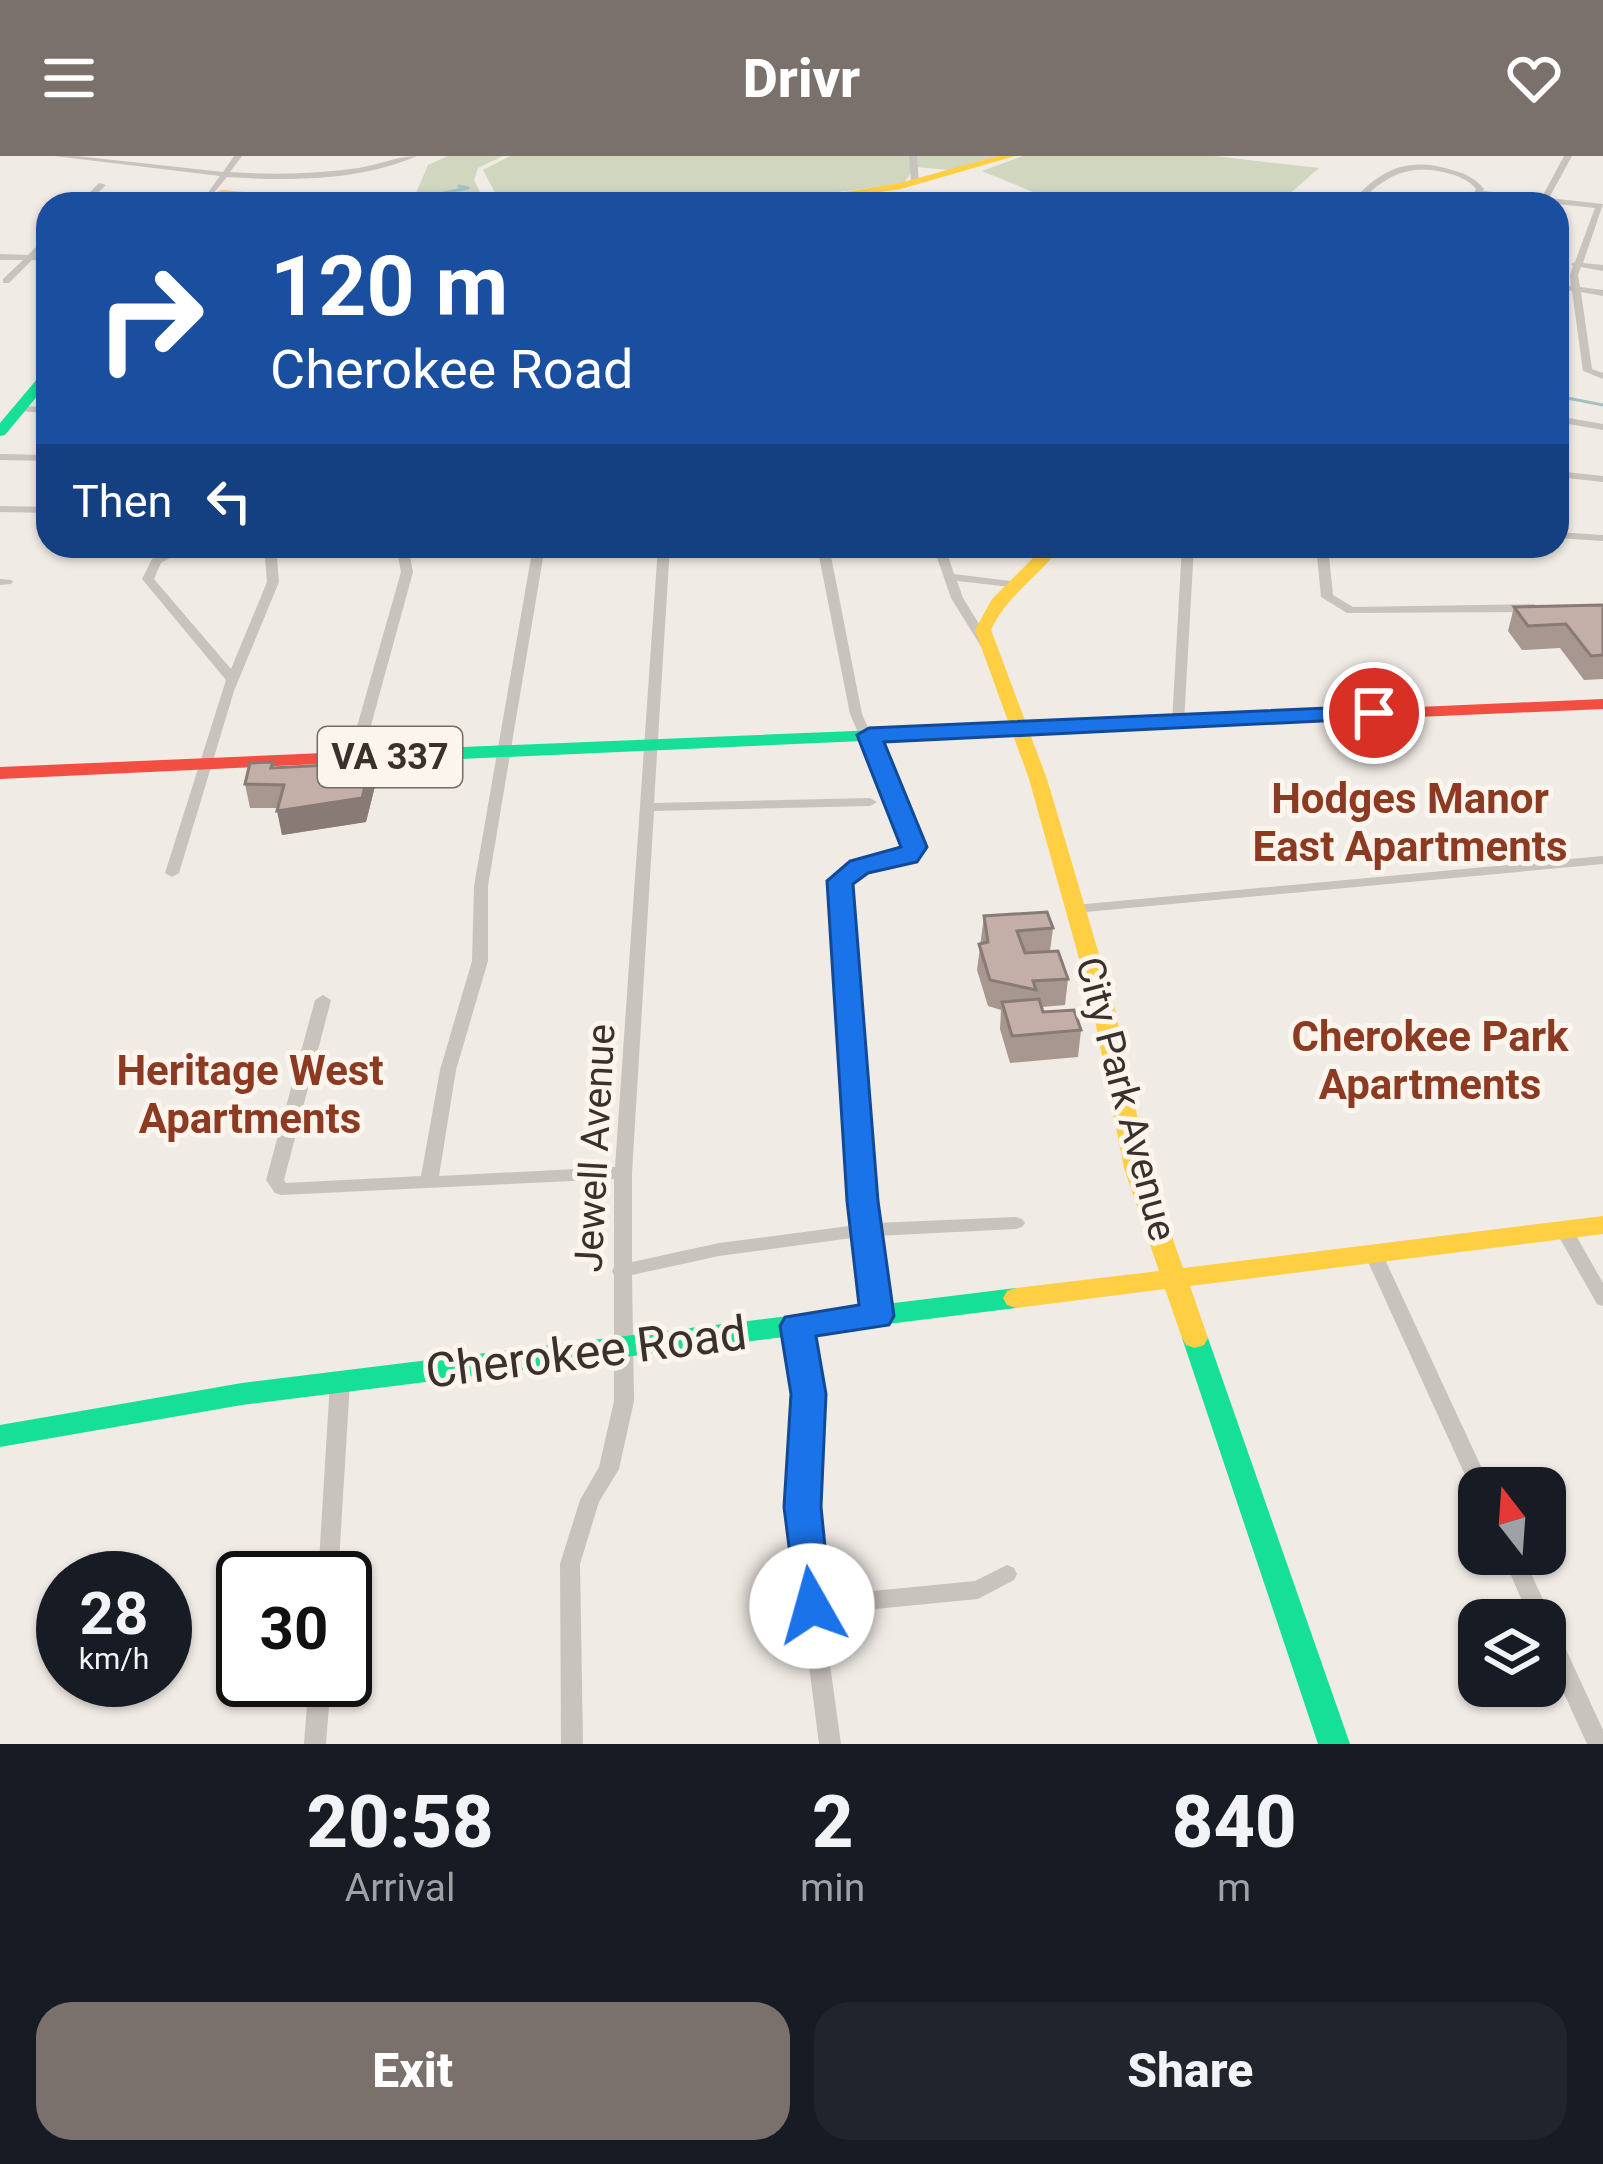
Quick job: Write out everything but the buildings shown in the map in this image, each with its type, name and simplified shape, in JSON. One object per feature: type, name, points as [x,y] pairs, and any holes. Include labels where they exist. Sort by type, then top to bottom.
[{"type":"street","points":[[64,156],[210,191],[343,173],[413,156]]},
{"type":"street","points":[[210,191],[238,156]]},
{"type":"street","points":[[838,192],[956,173],[1010,156]]},
{"type":"street","points":[[1548,192],[1568,156]]},
{"type":"street","points":[[1365,192],[1382,173],[1404,168],[1459,174],[1477,183],[1478,192]]},
{"type":"street","points":[[95,192],[102,185]]},
{"type":"street","points":[[1569,201],[1602,205],[1575,264],[1575,289],[1588,371],[1603,376]]},
{"type":"street","points":[[6,281],[36,252]]},
{"type":"street","points":[[0,257],[36,258]]},
{"type":"street","points":[[1575,264],[1603,268]]},
{"type":"street","points":[[1569,288],[1603,293]]},
{"type":"street","points":[[0,432],[36,389]]},
{"type":"street","points":[[19,410],[36,410]]},
{"type":"street","points":[[1569,421],[1603,427]]},
{"type":"street","points":[[0,457],[36,458]]},
{"type":"street","points":[[1569,475],[1603,479]]},
{"type":"street","points":[[0,509],[36,510]]},
{"type":"street","points":[[1569,536],[1603,538]]},
{"type":"street","points":[[162,558],[148,579],[233,680]]},
{"type":"street","points":[[172,874],[233,680],[274,582],[272,558]]},
{"type":"street","points":[[357,752],[406,572],[404,558]]},
{"type":"street","points":[[430,1182],[448,1070],[480,962],[481,886],[537,558]]},
{"type":"street","name":"Jewell Avenue","points":[[572,1744],[570,1564],[577,1534],[609,1469],[620,1432],[623,1173],[663,558]]},
{"type":"street","points":[[826,558],[866,729],[914,847],[908,857],[860,867],[840,881],[877,1316]]},
{"type":"street","points":[[942,558],[948,577],[988,647]]},
{"type":"street","points":[[988,647],[985,618],[1011,584],[1040,568],[1046,558]]},
{"type":"street","points":[[1179,716],[1187,558]]},
{"type":"street","points":[[1323,558],[1325,591],[1340,607],[1371,614],[1541,608]]},
{"type":"street","points":[[948,577],[1011,584]]},
{"type":"street","name":"City Park Avenue","points":[[988,647],[1038,779],[1075,908],[1111,1035],[1136,1168],[1334,1744]]},
{"type":"street","name":"VA 337","points":[[1179,716],[1603,692]]},
{"type":"street","name":"VA 337","points":[[0,773],[866,729],[1603,704]]},
{"type":"street","name":"VA 337","points":[[0,762],[206,759]]},
{"type":"street","points":[[647,807],[870,802]]},
{"type":"street","points":[[1075,908],[1603,860]]},
{"type":"street","points":[[323,1000],[276,1185],[289,1191],[623,1173]]},
{"type":"street","points":[[621,1271],[729,1246],[866,1226],[1016,1223]]},
{"type":"street","name":"Cherokee Road","points":[[0,1436],[113,1414],[340,1382],[1603,1226]]},
{"type":"street","points":[[1564,1230],[1603,1299]]},
{"type":"street","points":[[1373,1253],[1471,1467]]},
{"type":"street","points":[[797,1326],[808,1394],[802,1507],[830,1744]]},
{"type":"street","points":[[330,1551],[340,1382]]},
{"type":"street","points":[[812,1606],[978,1591],[1006,1574]]},
{"type":"street","points":[[1566,1674],[1598,1744]]},
{"type":"street","points":[[315,1744],[318,1707]]},
{"type":"green space","points":[[448,156],[503,156],[478,168],[474,180],[480,192],[416,192],[428,165]]},
{"type":"green space","points":[[510,156],[1001,156],[950,170],[915,167],[904,183],[838,192],[495,192],[483,170]]},
{"type":"green space","points":[[1023,156],[1214,156],[1319,168],[1292,192],[1033,192],[982,171]]},
{"type":"waterway","points":[[449,192],[468,188],[459,186]]},
{"type":"waterway","points":[[1569,398],[1603,405]]},
{"type":"traffic: fast","points":[[0,432],[36,389]]},
{"type":"traffic: fast","points":[[440,754],[1146,724]]},
{"type":"traffic: fast","points":[[0,1436],[242,1394],[1016,1298]]},
{"type":"traffic: fast","points":[[1195,1338],[1334,1744]]},
{"type":"traffic: slow","points":[[859,192],[901,186],[1010,156]]},
{"type":"traffic: slow","points":[[1045,558],[998,602],[983,630],[1038,779],[1103,1005],[1136,1168],[1195,1338]]},
{"type":"traffic: slow","points":[[1016,1298],[1603,1225]]},
{"type":"traffic: jam","points":[[1146,724],[1603,704]]},
{"type":"traffic: jam","points":[[0,773],[440,754]]},
{"type":"district","name":"Hodges Manor East Apartments","points":[[1410,822]]},
{"type":"district","name":"Cherokee Park Apartments","points":[[1430,1060]]},
{"type":"district","name":"Heritage West Apartments","points":[[250,1094]]},
{"type":"route","points":[[812,1606],[802,1507],[808,1394],[797,1326],[877,1316],[862,1201],[840,881],[850,870],[908,857],[914,847],[869,735],[1374,713]]}]
